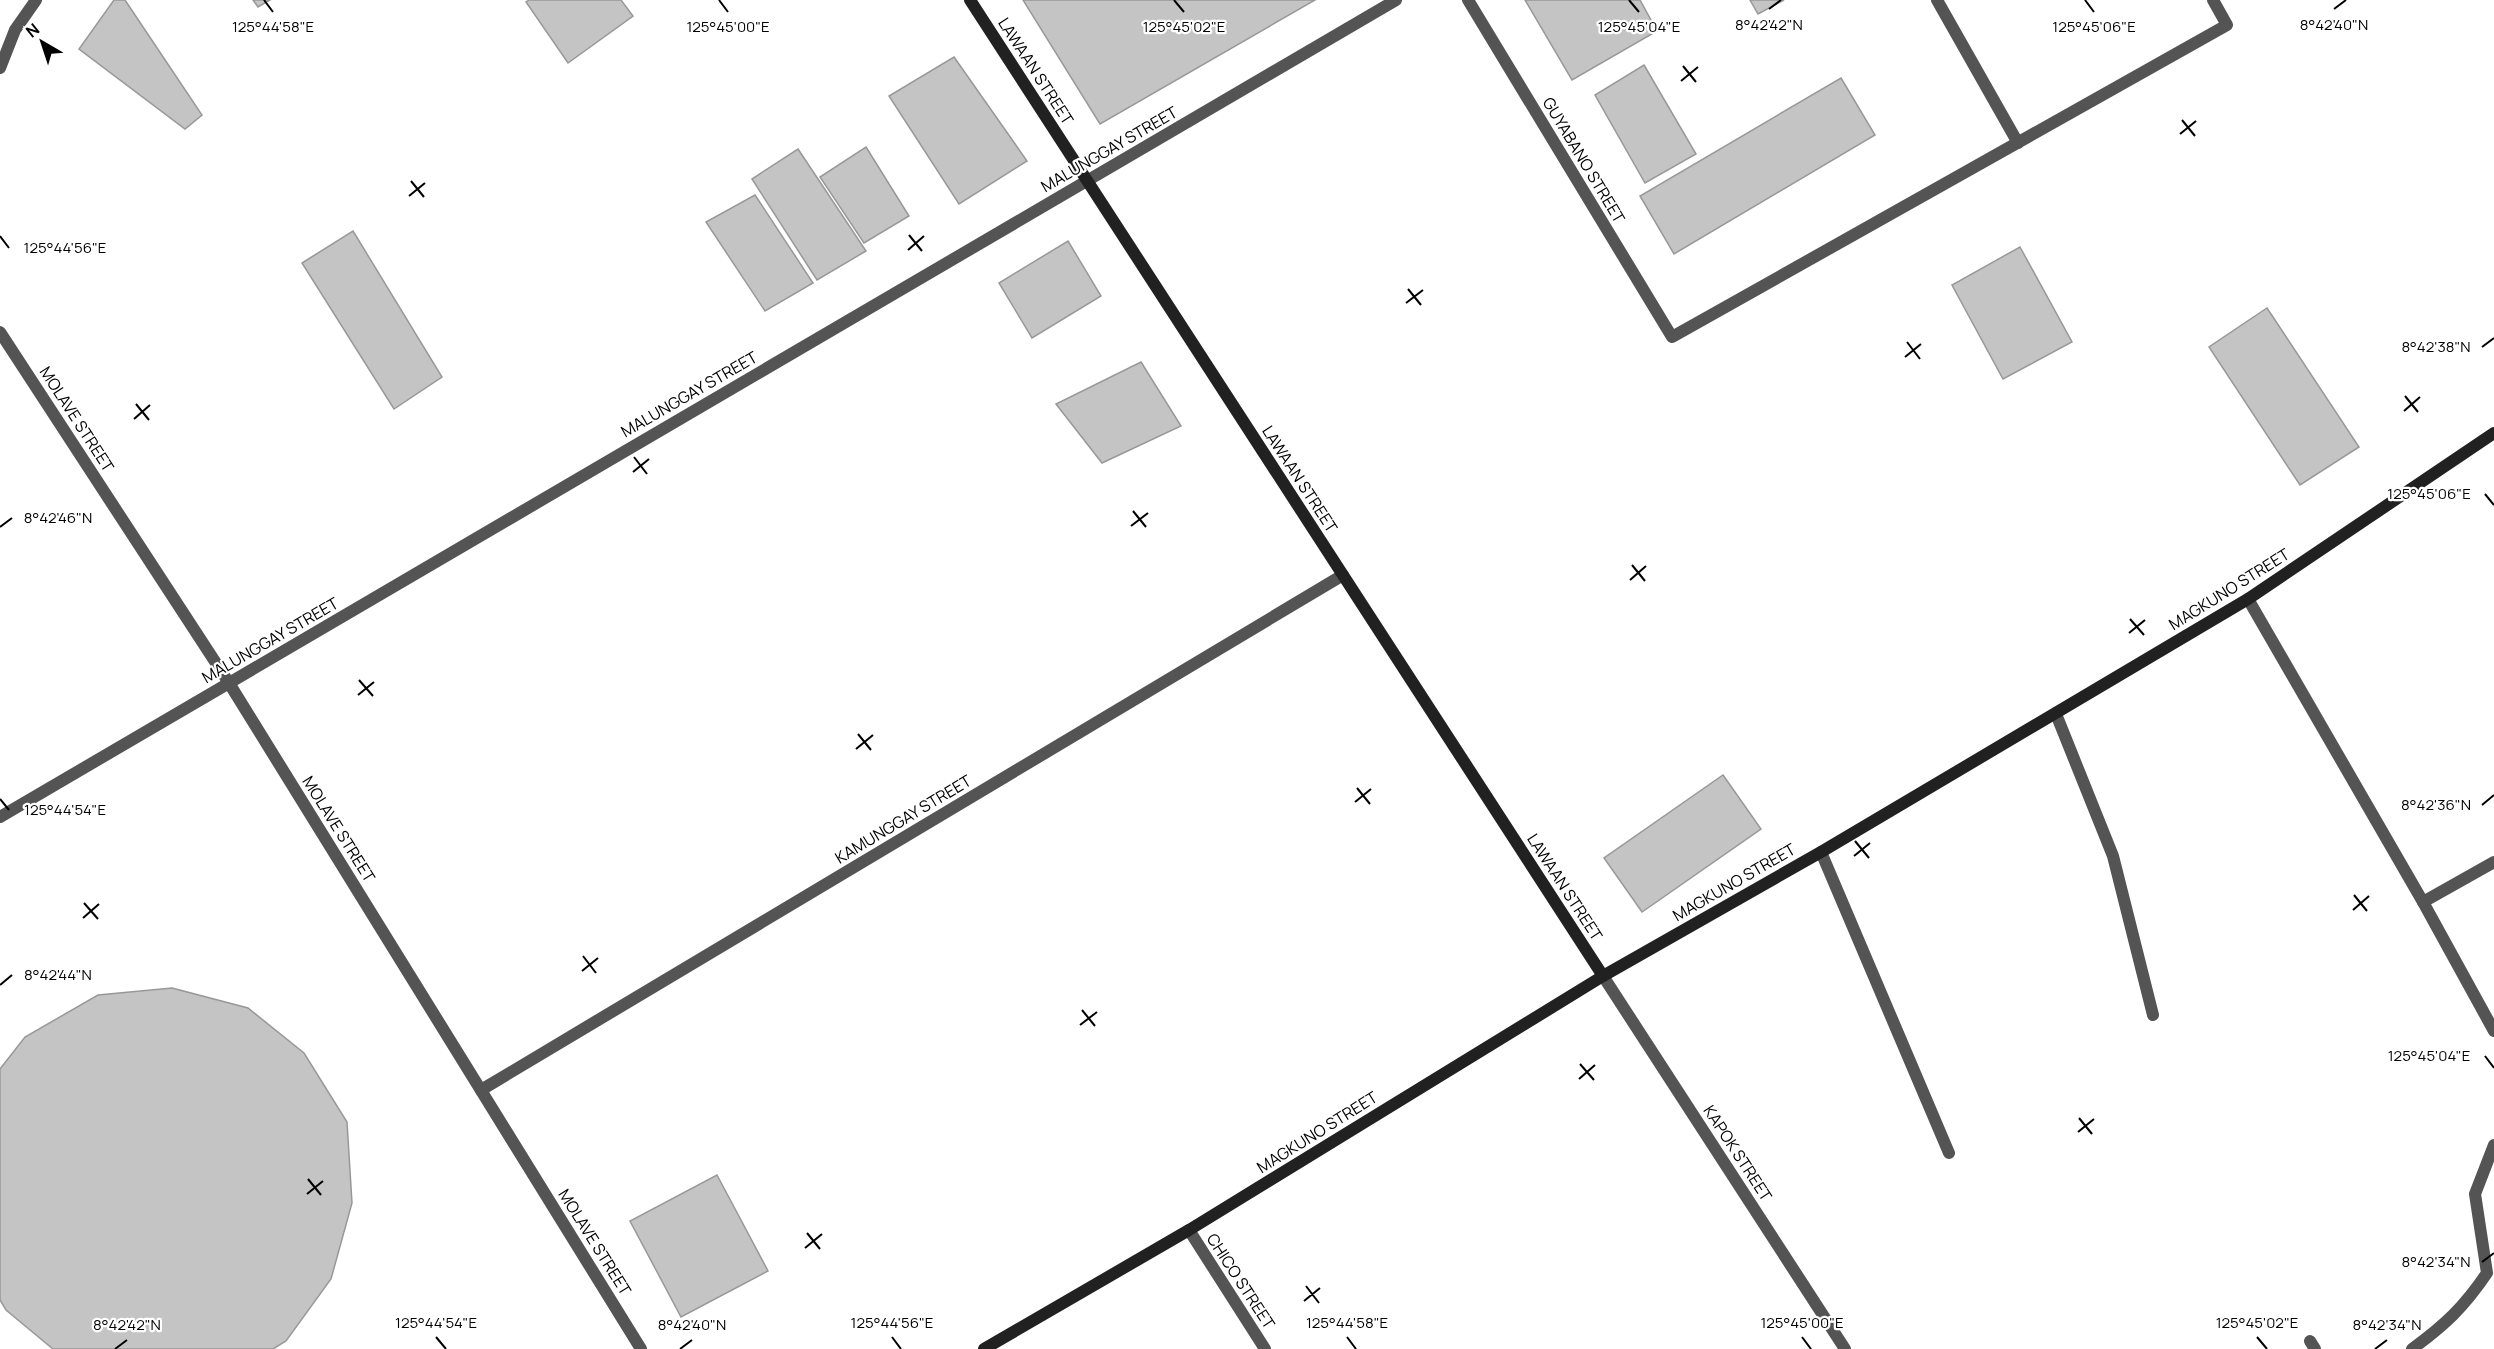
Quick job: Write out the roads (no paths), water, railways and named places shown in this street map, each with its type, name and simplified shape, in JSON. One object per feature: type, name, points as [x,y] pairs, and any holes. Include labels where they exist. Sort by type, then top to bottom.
[{"type":"street","points":[[0,68],[15,30],[36,0]]},
{"type":"street","name":"LAWAAN STREET","points":[[970,0],[1603,976]]},
{"type":"street","name":"MALUNGGAY STREET","points":[[0,817],[1396,0]]},
{"type":"street","name":"GUYABANO STREET","points":[[1468,0],[1672,337],[2018,143]]},
{"type":"street","points":[[1937,0],[2018,143],[2227,25],[2213,0]]},
{"type":"street","name":"MOLAVE STREET","points":[[0,332],[229,683],[641,1349]]},
{"type":"street","name":"MAGKUNO STREET","points":[[984,1349],[1189,1230],[1603,976],[1821,852],[2248,599],[2494,433]]},
{"type":"street","name":"KAMUNGGAY STREET","points":[[481,1090],[1343,575]]},
{"type":"street","points":[[2248,599],[2423,902],[2494,1031]]},
{"type":"street","points":[[2056,714],[2113,856],[2153,1015]]},
{"type":"street","points":[[1821,852],[1949,1153]]},
{"type":"street","points":[[2423,902],[2494,862]]},
{"type":"street","name":"KAPOK STREET","points":[[1603,976],[1845,1349]]},
{"type":"street","points":[[2412,1349],[2446,1324],[2471,1297],[2487,1273],[2475,1194],[2494,1145]]},
{"type":"street","name":"CHICO STREET","points":[[1189,1230],[1265,1349]]}]
